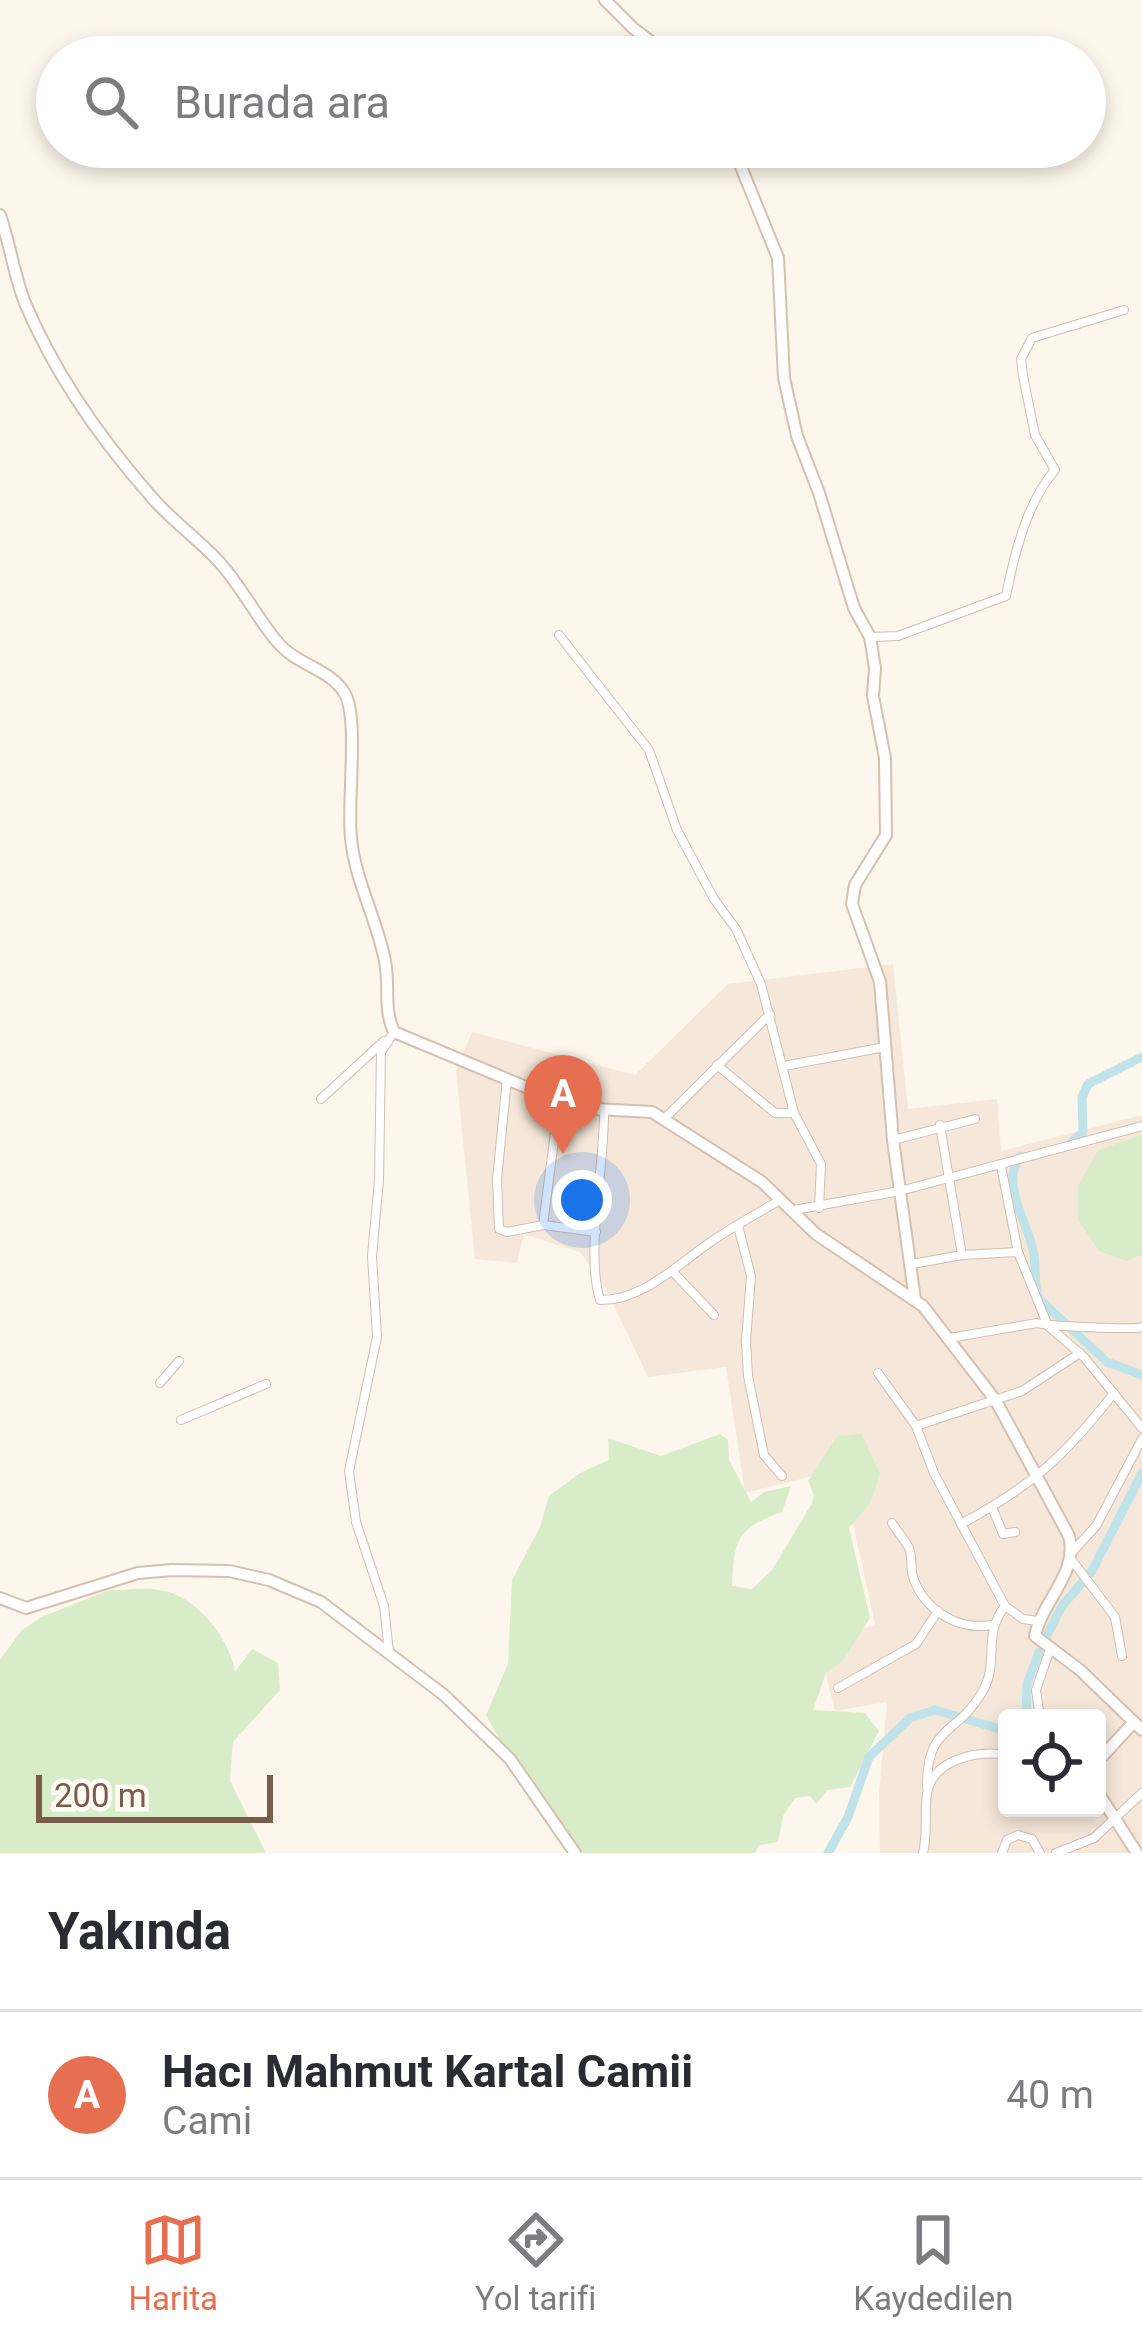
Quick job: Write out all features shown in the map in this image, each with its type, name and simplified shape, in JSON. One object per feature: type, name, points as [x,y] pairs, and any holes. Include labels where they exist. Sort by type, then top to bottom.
[{"type":"street","points":[[604,0],[643,36]]},
{"type":"street","points":[[742,168],[778,258],[784,378],[797,436],[854,608],[870,637],[875,668],[872,696],[885,758],[886,835],[854,885],[852,904],[880,982],[893,1140],[916,1300]]},
{"type":"street","points":[[0,215],[25,302],[82,409],[107,444],[151,497],[207,548],[282,648],[343,689],[351,707],[352,728],[350,837],[356,870],[378,928],[387,968],[386,1014],[394,1032],[576,1108],[652,1112],[730,1160],[816,1234],[916,1300],[996,1401],[1072,1555],[1115,1618],[1122,1656]]},
{"type":"street","points":[[870,637],[898,636],[1006,596],[1029,517],[1055,470],[1035,435],[1021,359],[1032,338],[1124,310]]},
{"type":"street","points":[[559,635],[649,749],[677,830],[714,899],[736,928],[771,1012],[794,1113],[821,1164],[819,1208]]},
{"type":"street","points":[[664,1119],[771,1012]]},
{"type":"street","points":[[321,1099],[394,1032]]},
{"type":"street","points":[[389,1653],[384,1606],[356,1522],[349,1472],[377,1337],[372,1256],[379,1180],[381,1052],[394,1032]]},
{"type":"street","points":[[784,1066],[885,1047]]},
{"type":"street","points":[[717,1065],[775,1113],[794,1113]]},
{"type":"street","points":[[507,1079],[497,1179],[499,1229],[507,1232],[543,1225],[596,1232]]},
{"type":"street","points":[[543,1225],[559,1102]]},
{"type":"street","points":[[604,1108],[596,1232],[600,1300],[620,1297],[673,1272],[781,1200]]},
{"type":"street","points":[[893,1140],[975,1119]]},
{"type":"street","points":[[940,1125],[962,1255]]},
{"type":"street","points":[[793,1210],[900,1191],[1142,1126]]},
{"type":"street","points":[[1001,1166],[1018,1252],[1048,1327]]},
{"type":"street","points":[[737,1226],[751,1276],[748,1376],[764,1455],[782,1476]]},
{"type":"street","points":[[912,1264],[1018,1252]]},
{"type":"street","points":[[673,1272],[714,1316]]},
{"type":"street","points":[[950,1338],[1037,1323],[1048,1327],[1080,1354],[1142,1428]]},
{"type":"street","points":[[1048,1327],[1074,1323],[1132,1331],[1142,1327]]},
{"type":"street","points":[[916,1426],[1022,1391],[1080,1354]]},
{"type":"street","points":[[160,1383],[179,1361]]},
{"type":"street","points":[[878,1373],[916,1426],[934,1473],[1005,1606],[1023,1619],[1038,1621]]},
{"type":"street","points":[[181,1420],[266,1384]]},
{"type":"street","points":[[961,1524],[1036,1478],[1073,1446],[1114,1394]]},
{"type":"street","points":[[1106,1754],[1140,1722],[1035,1636],[1072,1555],[1096,1526],[1142,1439]]},
{"type":"street","points":[[992,1507],[1003,1534],[1015,1532]]},
{"type":"street","points":[[892,1523],[911,1550],[912,1574],[920,1590],[938,1611],[952,1622],[976,1627],[991,1624]]},
{"type":"street","points":[[0,1598],[26,1608],[138,1573],[229,1571],[269,1580],[321,1602],[444,1695],[509,1759],[575,1853]]},
{"type":"street","points":[[923,1853],[927,1766],[935,1742],[968,1712],[990,1676],[991,1624],[1005,1606]]},
{"type":"street","points":[[838,1688],[916,1644],[938,1611]]},
{"type":"street","points":[[1039,1709],[1036,1690],[1050,1649]]},
{"type":"street","points":[[927,1788],[956,1760],[979,1753],[998,1754]]},
{"type":"street","points":[[1056,1853],[1094,1838],[1142,1793]]},
{"type":"street","points":[[1106,1806],[1137,1853]]},
{"type":"street","points":[[1001,1853],[1007,1840],[1022,1835],[1032,1839],[1040,1853]]},
{"type":"shaded area","points":[[893,964],[908,1109],[997,1099],[1001,1151],[1142,1115],[1142,1853],[880,1853],[879,1794],[887,1702],[835,1711],[819,1648],[875,1624],[841,1469],[745,1493],[726,1367],[648,1377],[606,1289],[580,1252],[524,1234],[517,1263],[475,1259],[456,1071],[472,1032],[635,1075],[728,984]]},
{"type":"green space","points":[[1142,1135],[1142,1255],[1126,1261],[1099,1251],[1078,1220],[1078,1186],[1098,1150]]},
{"type":"green space","points":[[720,1434],[728,1440],[729,1460],[751,1502],[764,1492],[791,1486],[782,1512],[747,1530],[737,1547],[732,1586],[752,1589],[772,1570],[812,1503],[808,1481],[837,1436],[862,1434],[880,1474],[871,1502],[849,1528],[870,1618],[842,1662],[826,1673],[813,1710],[865,1713],[879,1731],[850,1787],[828,1790],[816,1804],[810,1796],[795,1798],[783,1816],[778,1842],[759,1845],[755,1853],[583,1853],[503,1746],[486,1715],[508,1664],[512,1580],[540,1527],[549,1496],[580,1473],[609,1460],[608,1438],[661,1456]]},
{"type":"green space","points":[[154,1589],[186,1600],[219,1633],[235,1672],[252,1649],[278,1663],[280,1690],[233,1742],[230,1781],[266,1853],[0,1853],[0,1660],[22,1630],[41,1617],[110,1590]]},
{"type":"waterway","points":[[1072,1142],[1083,1132],[1082,1097],[1088,1084],[1142,1057]]},
{"type":"waterway","points":[[1021,1156],[1015,1166],[1014,1190],[1033,1250],[1039,1299],[1107,1362],[1142,1375]]},
{"type":"waterway","points":[[1046,1637],[1062,1606],[1092,1571],[1142,1473]]},
{"type":"waterway","points":[[1026,1709],[1027,1684],[1039,1652]]},
{"type":"waterway","points":[[828,1853],[848,1817],[869,1757],[910,1718],[935,1710],[998,1728]]},
{"type":"place","name":"Hacı Mahmut Kartal Camii","points":[[563,1154]]}]
